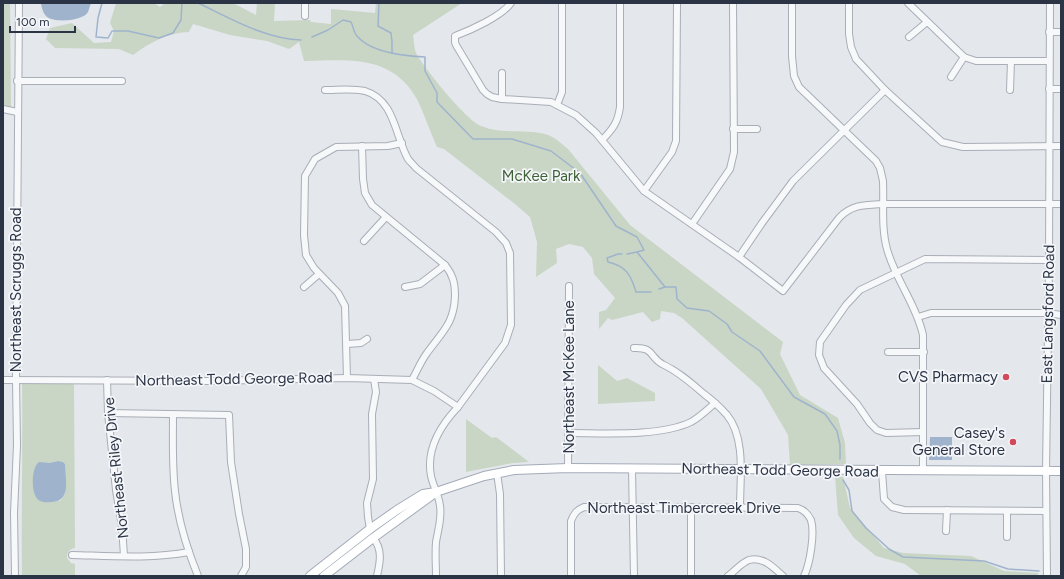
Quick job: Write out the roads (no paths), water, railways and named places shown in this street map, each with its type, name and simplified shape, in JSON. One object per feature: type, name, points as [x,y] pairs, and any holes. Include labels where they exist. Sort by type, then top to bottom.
[{"type":"main road","name":"Northeast Todd George Road","points":[[310,576],[370,529],[423,494],[436,492],[484,476],[514,470],[568,468],[1061,471]]},
{"type":"main road","points":[[324,576],[436,492]]},
{"type":"street","name":"Northeast Scruggs Road","points":[[15,576],[14,513],[17,445],[17,112],[19,3]]},
{"type":"street","points":[[305,16],[306,3]]},
{"type":"street","points":[[512,3],[485,23],[455,36],[455,42],[483,90],[492,97],[502,99],[539,100],[551,102],[576,115],[602,140],[644,191],[739,257],[783,291],[846,211],[866,205],[884,204],[1061,204]]},
{"type":"street","points":[[557,105],[562,92],[562,3]]},
{"type":"street","points":[[602,140],[619,118],[620,3]]},
{"type":"street","points":[[644,191],[672,152],[676,140],[677,3]]},
{"type":"street","points":[[692,224],[730,169],[734,152],[733,3]]},
{"type":"street","points":[[792,3],[792,56],[794,76],[799,87],[876,161],[880,168],[883,181],[886,247],[918,318],[923,335],[923,471]]},
{"type":"street","points":[[849,3],[849,34],[851,47],[856,59],[885,90],[942,142],[963,147],[1061,146]]},
{"type":"street","points":[[908,3],[964,57],[976,62],[1049,60]]},
{"type":"street","name":"East Langsford Road","points":[[1047,576],[1046,471],[1050,3]]},
{"type":"street","points":[[909,36],[927,22]]},
{"type":"street","points":[[1050,32],[1061,32]]},
{"type":"street","points":[[951,77],[964,57]]},
{"type":"street","points":[[1010,90],[1011,61]]},
{"type":"street","points":[[502,73],[502,99]]},
{"type":"street","points":[[18,81],[122,81]]},
{"type":"street","points":[[1049,89],[1061,89]]},
{"type":"street","points":[[325,90],[357,90],[370,94],[379,99],[392,115],[408,158],[416,168],[496,232],[506,243],[510,253],[511,325],[505,343],[438,434],[432,448],[430,462],[431,476],[440,505],[436,544],[436,576]]},
{"type":"street","points":[[739,257],[762,223],[794,181],[885,90]]},
{"type":"street","points":[[3,109],[17,112]]},
{"type":"street","points":[[733,129],[758,129]]},
{"type":"street","points":[[347,378],[345,306],[338,293],[319,274],[306,255],[304,234],[305,176],[315,159],[336,147],[388,146],[402,143]]},
{"type":"street","points":[[362,146],[362,179],[365,193],[372,205],[445,265],[454,280],[455,307],[449,323],[427,353],[412,380]]},
{"type":"street","points":[[364,241],[386,217]]},
{"type":"street","points":[[923,432],[886,433],[874,428],[857,404],[824,368],[819,356],[820,342],[852,297],[860,290],[929,258],[1049,260]]},
{"type":"street","points":[[405,287],[420,284],[445,265]]},
{"type":"street","points":[[304,287],[319,274]]},
{"type":"street","name":"Northeast McKee Lane","points":[[568,468],[569,286]]},
{"type":"street","points":[[918,318],[931,313],[1048,313],[1061,315]]},
{"type":"street","points":[[347,344],[361,343],[367,339]]},
{"type":"street","points":[[634,348],[643,348],[652,353],[657,360],[684,377],[726,413],[735,429],[739,443],[740,507]]},
{"type":"street","points":[[888,352],[924,352]]},
{"type":"street","name":"Northeast Todd George Road","points":[[3,380],[212,381],[347,378],[412,380],[434,390],[458,408]]},
{"type":"street","points":[[370,529],[367,503],[373,480],[372,414],[376,392],[374,379]]},
{"type":"street","name":"Northeast Riley Drive","points":[[108,380],[108,414],[116,490],[124,538],[124,556]]},
{"type":"street","points":[[569,433],[631,433],[673,427],[690,422],[701,416],[715,403]]},
{"type":"street","points":[[108,414],[229,415],[231,462],[246,549],[246,567],[241,576]]},
{"type":"street","points":[[173,414],[175,492],[179,517],[189,552],[198,576]]},
{"type":"street","points":[[632,469],[634,576]]},
{"type":"street","points":[[882,471],[884,499],[892,507],[904,510],[1046,511]]},
{"type":"street","points":[[497,473],[500,494],[501,576]]},
{"type":"street","name":"Northeast Timbercreek Drive","points":[[571,576],[571,521],[578,509],[584,507],[633,506],[798,508],[806,513],[812,525],[809,565],[804,576]]},
{"type":"street","points":[[691,507],[691,576]]},
{"type":"street","points":[[946,531],[947,510]]},
{"type":"street","points":[[1007,511],[1007,537]]},
{"type":"street","points":[[373,538],[376,541],[380,552],[377,576]]},
{"type":"street","points":[[72,556],[173,555],[189,552]]},
{"type":"street","points":[[728,576],[749,560],[759,560],[768,563],[783,576]]},
{"type":"water","points":[[41,3],[91,3],[88,12],[81,17],[69,20],[56,20],[47,17],[43,11]]},
{"type":"water","points":[[930,437],[952,437],[952,460],[929,460]]},
{"type":"water","points":[[58,461],[65,464],[65,493],[58,501],[40,501],[34,494],[33,488],[33,475],[36,465],[39,462],[49,463]]},
{"type":"waterway","points":[[102,3],[98,18],[96,37],[108,38],[112,31],[128,31],[159,38],[173,33],[181,20],[182,3]]},
{"type":"waterway","points":[[198,3],[261,32],[288,39],[301,40]]},
{"type":"waterway","points":[[379,3],[378,26],[391,33],[392,53]]},
{"type":"waterway","points":[[312,37],[328,30],[343,20],[351,22],[355,33],[363,42],[379,50],[407,56],[425,57],[425,71],[437,93],[437,102],[473,139],[512,139],[551,151],[580,173],[616,226],[637,237],[644,250],[637,252],[665,287],[676,287],[677,299],[687,308],[709,311],[727,324],[732,332],[760,351],[794,397],[825,414],[837,431],[840,445],[840,459]]},
{"type":"waterway","points":[[627,254],[637,252]]},
{"type":"waterway","points":[[622,254],[607,258],[608,262],[619,266],[627,272],[636,292],[651,292]]},
{"type":"waterway","points":[[659,289],[665,287]]},
{"type":"waterway","points":[[843,480],[849,490],[852,511],[866,528],[889,549],[903,557],[984,561],[1008,569],[1039,571]]},
{"type":"place","name":"CVS Pharmacy","points":[[1006,377]]},
{"type":"place","name":"Casey's General Store","points":[[1013,442]]},
{"type":"park label","name":"McKee Park","points":[[541,176]]}]
